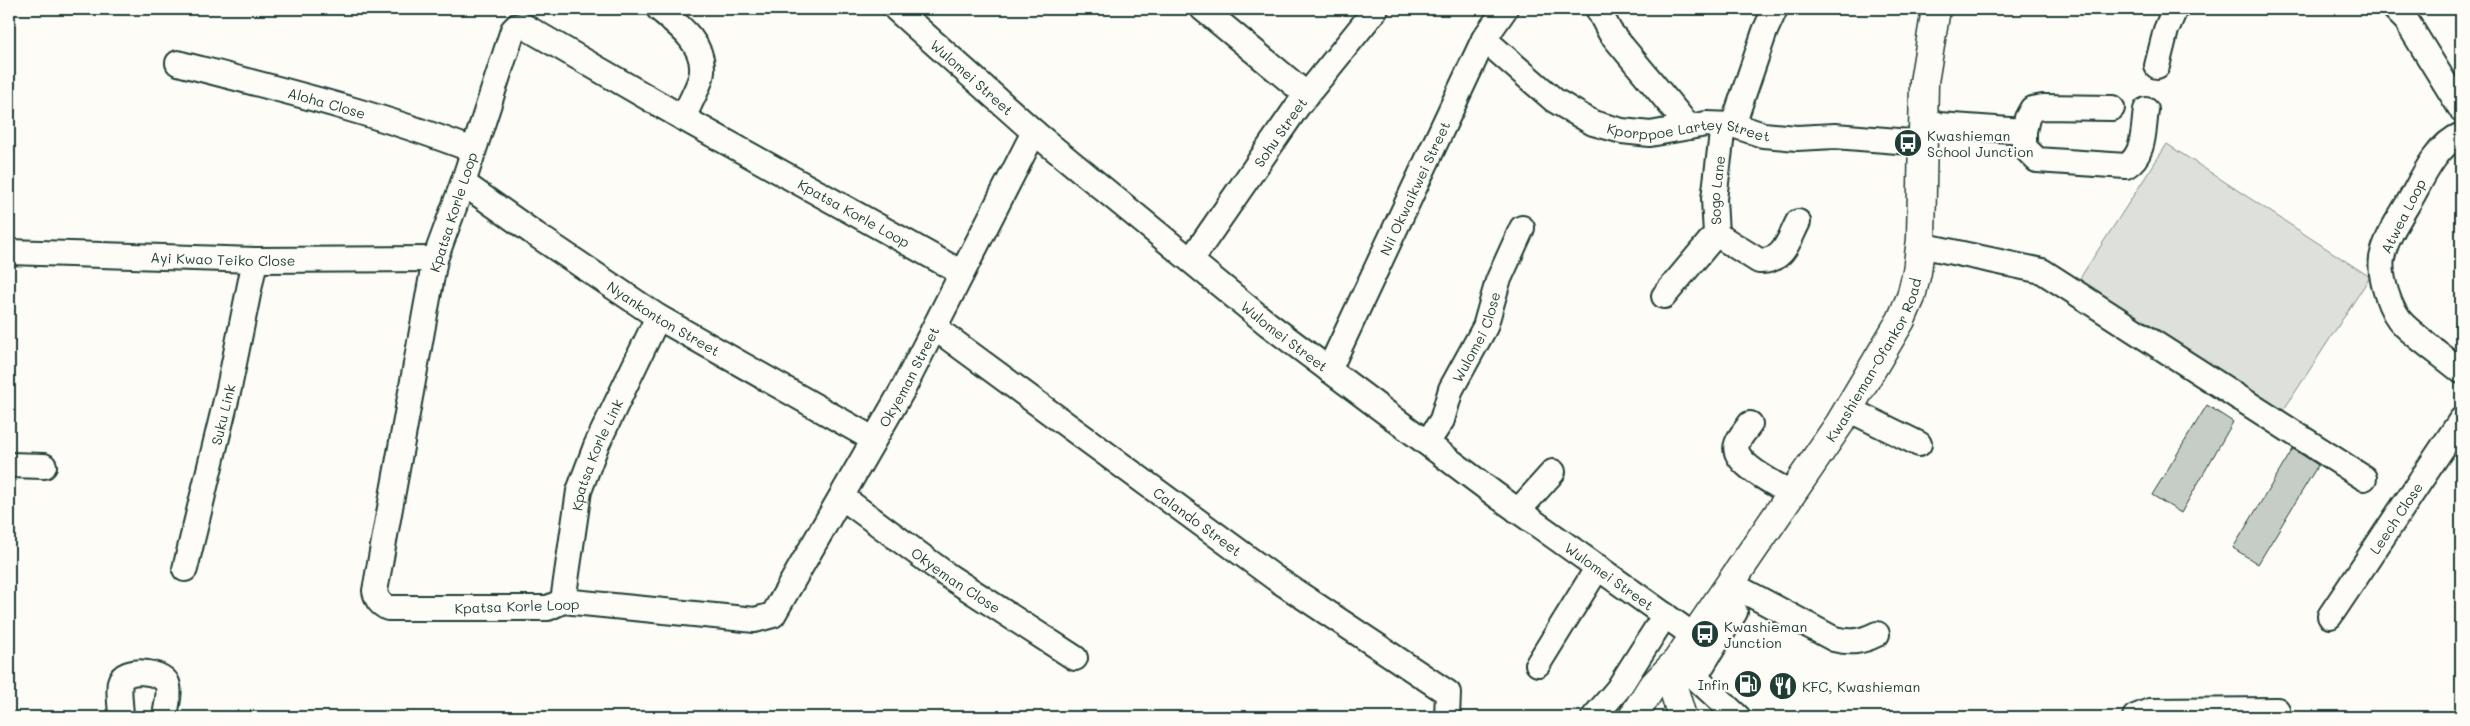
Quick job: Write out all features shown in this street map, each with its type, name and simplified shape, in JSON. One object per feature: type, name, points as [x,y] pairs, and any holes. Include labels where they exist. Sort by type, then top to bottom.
[{"type":"main road","name":"Kwashieman-Ofankor Road","points":[[1649,717],[1681,672],[1694,636],[1848,409],[1901,320],[1910,297],[1920,245],[1924,82],[1936,9]]},
{"type":"main road","name":"Kwashieman-Ofankor Road","points":[[1633,717],[1651,688],[1681,672]]},
{"type":"main road","points":[[1681,672],[1682,717]]},
{"type":"street","points":[[659,9],[686,32],[698,51],[702,71],[683,118]]},
{"type":"street","name":"Wulomei Street","points":[[896,9],[1034,132],[1268,324],[1518,511],[1694,636]]},
{"type":"street","points":[[1203,9],[1308,95]]},
{"type":"street","name":"Sohu Street","points":[[1190,260],[1308,95],[1376,9]]},
{"type":"street","name":"Nii Okwaikwei Street","points":[[1329,370],[1484,39],[1505,9]]},
{"type":"street","points":[[1598,9],[1610,32],[1689,127]]},
{"type":"street","name":"Sogo Lane","points":[[1664,296],[1716,234],[1714,199],[1728,125],[1775,9]]},
{"type":"street","points":[[2157,66],[2166,30],[2175,9]]},
{"type":"street","points":[[2395,9],[2406,20],[2461,109]]},
{"type":"street","name":"Kpatsa Korle Loop","points":[[773,615],[755,620],[563,601],[548,608],[388,608],[380,604],[376,598],[374,591],[436,259],[513,30],[517,26],[522,25],[683,118],[962,273]]},
{"type":"street","name":"Kporppoe Lartey Street","points":[[1484,39],[1554,100],[1593,123],[1622,131],[1650,134],[1689,127],[1728,125],[1763,135],[1797,138],[1923,131],[1939,125],[2024,131]]},
{"type":"street","name":"Aloha Close","points":[[178,63],[353,108],[412,127],[473,150]]},
{"type":"street","points":[[2112,108],[2044,107],[2032,110],[2027,118],[2024,131],[2024,146],[2037,160],[2126,166],[2134,161],[2139,152],[2146,110]]},
{"type":"street","name":"Okyeman Street","points":[[773,615],[902,391],[1034,132]]},
{"type":"street","name":"Atwea Loop","points":[[2461,135],[2451,139],[2428,167],[2390,236],[2382,257],[2381,277],[2389,300],[2403,324],[2461,371]]},
{"type":"street","name":"Nyankonton Street","points":[[463,183],[534,234],[658,317],[873,439]]},
{"type":"street","points":[[1716,234],[1759,261],[1767,261],[1776,259],[1783,251],[1798,222]]},
{"type":"street","name":"Wulomei Close","points":[[1427,443],[1442,420],[1451,389],[1485,327],[1498,281],[1522,228]]},
{"type":"street","points":[[1920,245],[2042,271],[2364,478]]},
{"type":"street","name":"Ayi Kwao Teiko Close","points":[[9,252],[255,260],[436,259]]},
{"type":"street","name":"Suku Link","points":[[185,569],[229,388],[255,260]]},
{"type":"street","name":"Kpatsa Korle Link","points":[[563,601],[579,491],[596,446],[658,317]]},
{"type":"street","name":"Calando Street","points":[[934,328],[1276,578],[1448,693],[1447,717]]},
{"type":"street","points":[[1848,409],[1919,444]]},
{"type":"street","name":"Leech Close","points":[[2330,616],[2461,420]]},
{"type":"street","points":[[1750,424],[1736,445],[1737,454],[1742,462],[1792,494]]},
{"type":"street","points":[[9,465],[44,466]]},
{"type":"street","points":[[1518,511],[1553,472]]},
{"type":"street","name":"Okyeman Close","points":[[842,497],[947,574],[1075,658]]},
{"type":"street","points":[[1538,664],[1598,568]]},
{"type":"street","points":[[1724,592],[1834,639],[1848,643],[1862,642],[1877,634]]},
{"type":"street","points":[[1724,592],[1735,612],[1681,672],[1738,717]]},
{"type":"street","points":[[1594,717],[1618,689],[1665,615]]},
{"type":"street","points":[[121,717],[120,682],[123,677],[131,673],[157,675],[167,682],[165,717]]},
{"type":"street","points":[[2136,717],[2150,711],[2277,710]]},
{"type":"shaded area","points":[[2167,144],[2370,277],[2281,414],[2078,281]]},
{"type":"building","points":[[2207,405],[2233,422],[2181,513],[2152,495]]},
{"type":"building","points":[[2293,449],[2318,465],[2258,564],[2233,548]]},
{"type":"place","name":"Kwashieman School Junction","points":[[1908,143]]},
{"type":"place","name":"Kwashieman Junction","points":[[1705,634]]},
{"type":"place","name":"Infin","points":[[1748,684]]},
{"type":"place","name":"KFC, Kwashieman","points":[[1783,686]]}]
